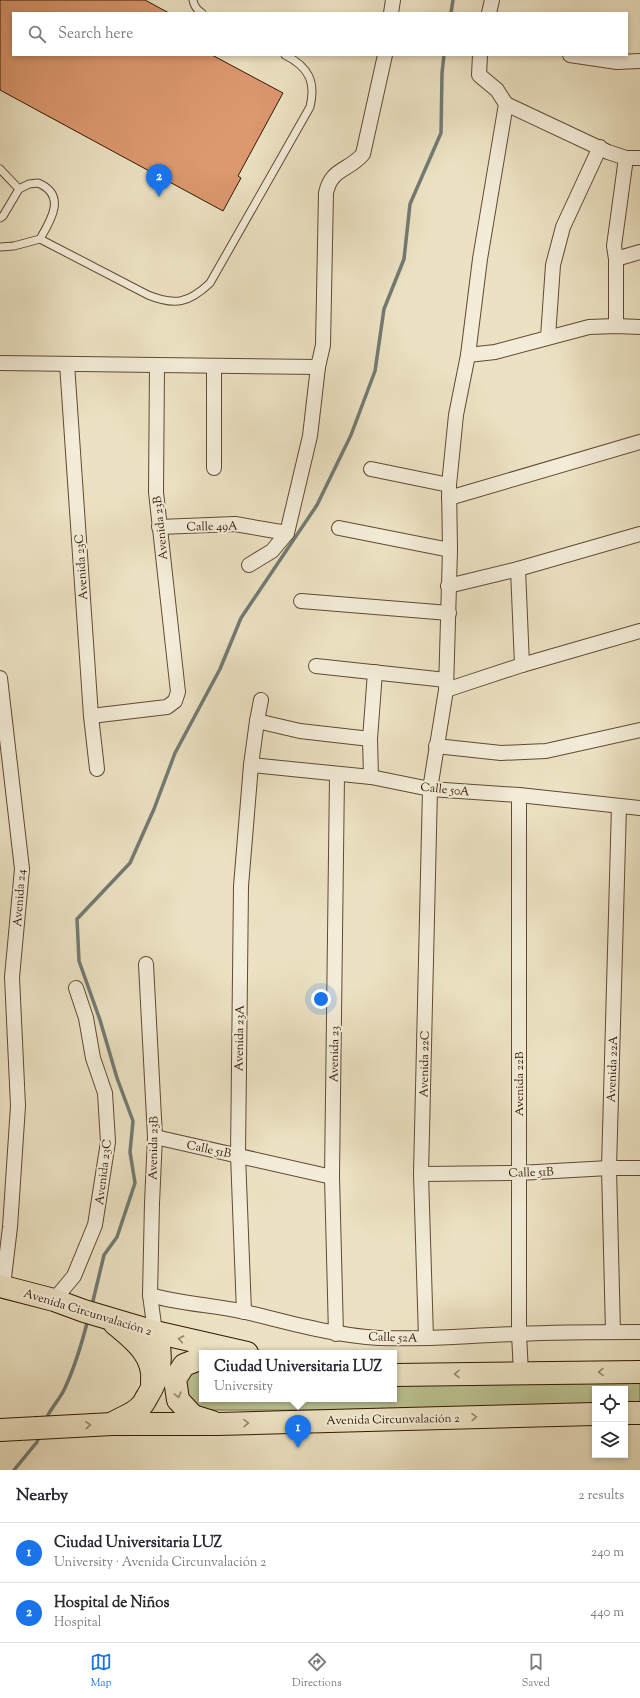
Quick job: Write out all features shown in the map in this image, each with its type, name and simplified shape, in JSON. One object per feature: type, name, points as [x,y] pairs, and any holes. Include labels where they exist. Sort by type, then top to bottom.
[{"type":"highway","name":"Avenida Circunvalación 2","points":[[1,1286],[54,1300],[96,1315],[155,1332],[232,1350]]},
{"type":"highway","points":[[96,1315],[143,1350],[150,1367],[152,1379],[150,1391]]},
{"type":"highway","points":[[112,1424],[140,1408],[159,1372],[161,1356],[155,1332]]},
{"type":"highway","points":[[199,1359],[184,1365],[175,1379],[178,1400],[193,1416],[218,1424]]},
{"type":"highway","points":[[397,1375],[640,1372]]},
{"type":"highway","points":[[628,1413],[640,1413]]},
{"type":"highway","name":"Avenida Circunvalación 2","points":[[0,1430],[112,1424],[218,1424],[592,1414]]},
{"type":"street","points":[[391,12],[393,0]]},
{"type":"street","points":[[489,12],[492,0]]},
{"type":"street","points":[[249,565],[272,552],[287,533],[310,436],[318,367],[324,345],[326,193],[331,179],[335,174],[357,161],[363,154],[385,56]]},
{"type":"street","points":[[480,56],[479,76],[497,90],[506,104],[608,152],[626,158],[640,158]]},
{"type":"street","points":[[577,56],[617,62],[640,61]]},
{"type":"street","name":"Avenida 22C","points":[[426,1338],[421,1174],[430,789],[446,685],[450,550],[449,492],[456,415],[468,354],[480,259],[506,104]]},
{"type":"street","points":[[548,337],[553,265],[562,227],[600,147]]},
{"type":"street","points":[[616,326],[616,259],[614,246],[626,158]]},
{"type":"street","points":[[616,259],[640,252]]},
{"type":"street","points":[[468,354],[495,352],[589,327],[616,326],[640,328]]},
{"type":"street","points":[[0,363],[318,367]]},
{"type":"street","name":"Avenida 23C","points":[[67,364],[91,716],[97,769]]},
{"type":"street","name":"Avenida 23B","points":[[91,716],[167,707],[175,701],[178,692],[156,492],[157,365]]},
{"type":"street","points":[[214,366],[214,468]]},
{"type":"street","points":[[371,469],[449,492],[640,442]]},
{"type":"street","name":"Calle 49A","points":[[159,527],[235,524],[287,533]]},
{"type":"street","points":[[339,528],[450,550]]},
{"type":"street","points":[[448,586],[518,569],[640,534]]},
{"type":"street","points":[[518,569],[522,665]]},
{"type":"street","points":[[301,601],[449,613]]},
{"type":"street","points":[[316,666],[375,672],[446,685],[640,631]]},
{"type":"street","points":[[371,777],[370,739],[375,672]]},
{"type":"street","name":"Avenida 24","points":[[0,678],[22,869],[6,978],[18,1106],[10,1227],[1,1286]]},
{"type":"street","name":"Avenida 23A","points":[[244,1312],[238,1155],[241,886],[251,765],[261,700]]},
{"type":"street","points":[[257,721],[300,731],[370,739]]},
{"type":"street","points":[[436,746],[501,753],[546,751],[640,730]]},
{"type":"street","name":"Calle 50A","points":[[251,765],[371,777],[430,789],[520,795],[640,808]]},
{"type":"street","name":"Avenida 23","points":[[336,1334],[332,1177],[337,774]]},
{"type":"street","name":"Avenida 22B","points":[[520,795],[519,1334],[522,1373]]},
{"type":"street","name":"Avenida 22A","points":[[613,1332],[609,1168],[619,806]]},
{"type":"street","name":"Avenida 23B","points":[[146,964],[156,1137],[152,1203],[150,1295],[155,1332]]},
{"type":"street","name":"Avenida 23C","points":[[54,1300],[74,1276],[95,1225],[108,1142],[105,1093],[93,1058],[86,1018],[76,988]]},
{"type":"street","name":"Calle 51B","points":[[156,1137],[332,1177]]},
{"type":"street","name":"Calle 51B","points":[[421,1174],[519,1173],[609,1168],[640,1168]]},
{"type":"street","name":"Calle 52A","points":[[150,1295],[170,1301],[244,1312],[336,1334],[379,1338],[640,1332]]},
{"type":"lane","points":[[193,0],[194,5],[201,12]]},
{"type":"lane","points":[[0,247],[14,246],[40,239],[160,300],[172,302],[192,298],[210,283],[310,107],[313,95],[312,83],[308,74],[301,65],[287,56]]},
{"type":"lane","points":[[0,169],[19,188]]},
{"type":"lane","points":[[0,218],[3,216],[19,188],[29,184],[38,183],[50,190],[53,194],[54,202],[53,213],[40,239]]},
{"type":"green space","points":[[199,1365],[199,1402],[397,1402],[397,1380],[640,1377],[640,1405],[628,1405],[628,1386],[592,1386],[592,1406],[324,1410],[197,1410],[186,1400],[182,1384]]},
{"type":"building","points":[[0,0],[145,0],[167,12],[12,12],[12,56],[214,56],[283,93],[238,176],[241,178],[223,211],[0,90]]},
{"type":"waterway","points":[[451,12],[453,0]]},
{"type":"waterway","points":[[92,1305],[104,1255],[117,1237],[135,1183],[130,1152],[133,1121],[117,1078],[100,1020],[79,961],[77,919],[130,863],[154,809],[175,753],[220,669],[241,618],[317,505],[351,435],[375,371],[384,309],[404,259],[410,204],[441,133],[442,73],[444,56]]},
{"type":"waterway","points":[[46,1419],[62,1394],[68,1381],[78,1355],[88,1319]]},
{"type":"waterway","points":[[14,1470],[37,1442],[40,1434]]},
{"type":"place","name":"Hospital de Niños","points":[[159,197]]},
{"type":"place","name":"Ciudad Universitaria LUZ","points":[[298,1448]]}]
